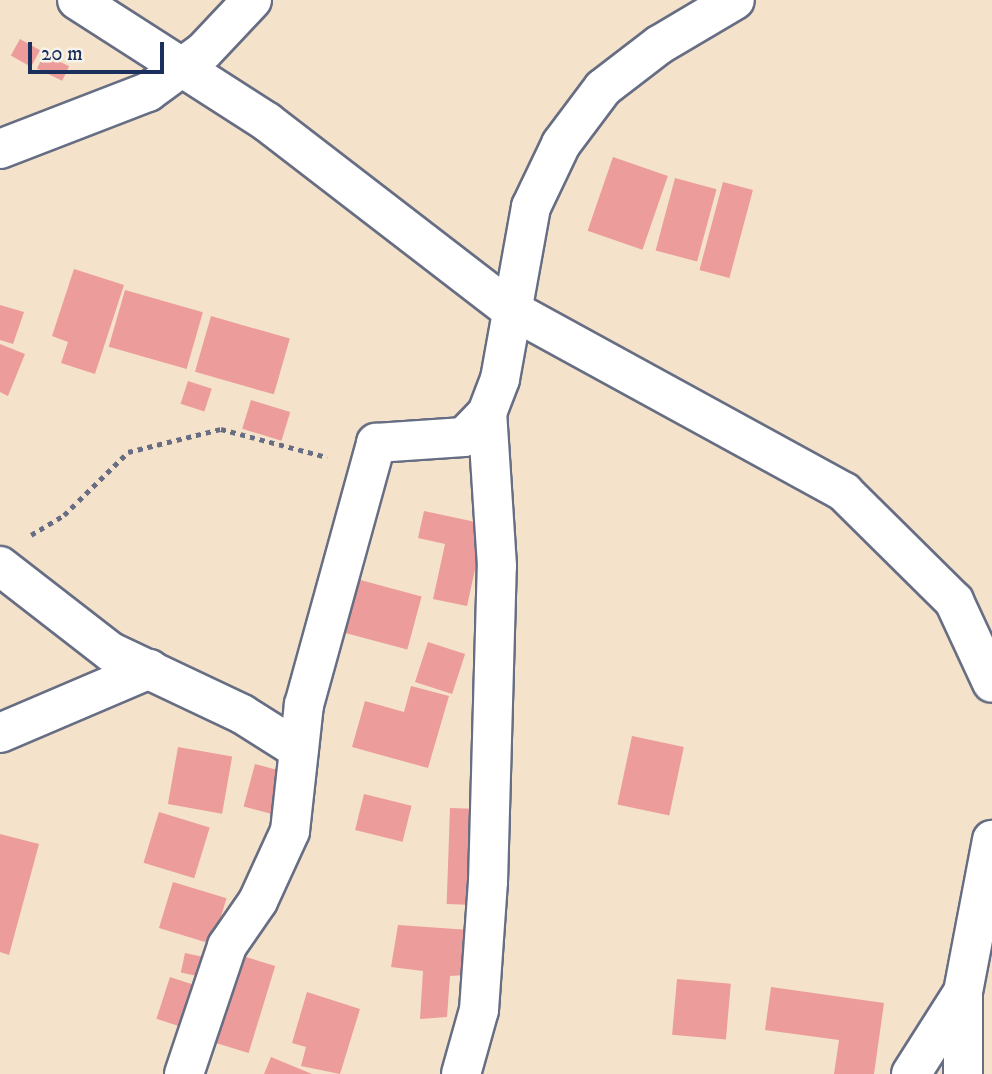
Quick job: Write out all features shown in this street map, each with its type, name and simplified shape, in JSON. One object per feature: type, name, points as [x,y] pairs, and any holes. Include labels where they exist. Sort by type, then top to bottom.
[{"type":"street","points":[[78,0],[267,122],[510,309],[844,492],[954,601],[992,683]]},
{"type":"street","points":[[0,149],[148,92],[182,67],[252,0]]},
{"type":"street","points":[[184,1074],[227,946],[258,901],[290,831],[299,750],[328,606],[376,443],[464,437],[487,413],[500,379],[510,309],[531,207],[561,144],[603,88],[659,45],[734,0]]},
{"type":"street","points":[[461,1074],[479,1010],[488,882],[497,566],[487,413]]},
{"type":"street","points":[[11,553],[111,652],[149,669],[299,750]]},
{"type":"street","points":[[0,733],[149,669]]},
{"type":"street","points":[[963,1074],[964,992],[992,840]]},
{"type":"street","points":[[911,1074],[964,992]]},
{"type":"path","points":[[11,553],[64,515],[128,452],[222,429],[325,457],[376,443]]},
{"type":"building","points":[[20,39],[40,50],[31,67],[11,56]]},
{"type":"building","points":[[44,54],[69,66],[62,81],[37,68]]},
{"type":"building","points":[[613,157],[668,176],[642,250],[588,231]]},
{"type":"building","points":[[675,178],[717,189],[697,262],[656,250]]},
{"type":"building","points":[[723,182],[753,190],[729,278],[699,270]]},
{"type":"building","points":[[74,269],[124,285],[95,374],[61,363],[68,342],[52,336]]},
{"type":"building","points":[[125,290],[203,312],[187,369],[109,347]]},
{"type":"building","points":[[0,305],[24,312],[13,344],[0,340]]},
{"type":"building","points":[[211,316],[290,339],[274,394],[195,372]]},
{"type":"building","points":[[0,344],[25,354],[8,396],[0,392]]},
{"type":"building","points":[[188,381],[212,389],[204,412],[181,404]]},
{"type":"building","points":[[251,400],[290,412],[281,441],[242,429]]},
{"type":"building","points":[[424,511],[485,524],[467,606],[433,599],[445,544],[418,538]]},
{"type":"building","points":[[353,578],[422,596],[407,650],[339,631]]},
{"type":"building","points":[[428,642],[465,654],[452,694],[415,682]]},
{"type":"building","points":[[411,686],[449,696],[428,768],[352,747],[365,701],[404,712]]},
{"type":"building","points":[[632,736],[684,747],[669,815],[617,804]]},
{"type":"building","points":[[178,747],[232,757],[222,814],[168,804]]},
{"type":"building","points":[[255,764],[289,773],[277,816],[244,807]]},
{"type":"building","points":[[364,794],[412,806],[403,842],[355,830]]},
{"type":"building","points":[[450,808],[479,809],[476,905],[447,904]]},
{"type":"building","points":[[159,812],[210,827],[194,878],[144,863]]},
{"type":"building","points":[[0,834],[39,844],[9,955],[0,952]]},
{"type":"building","points":[[173,882],[227,898],[213,944],[159,928]]},
{"type":"building","points":[[398,925],[470,930],[465,975],[450,976],[447,1017],[420,1019],[423,971],[391,967]]},
{"type":"building","points":[[185,953],[209,958],[205,978],[181,973]]},
{"type":"building","points":[[236,954],[275,966],[249,1053],[209,1041]]},
{"type":"building","points":[[170,977],[197,986],[183,1027],[156,1019]]},
{"type":"building","points":[[677,979],[731,984],[726,1039],[672,1035]]},
{"type":"building","points":[[771,987],[884,1003],[874,1074],[834,1074],[839,1040],[765,1030]]},
{"type":"building","points":[[307,992],[360,1009],[340,1074],[301,1066],[306,1047],[292,1043]]},
{"type":"building","points":[[271,1057],[312,1074],[264,1074]]}]
